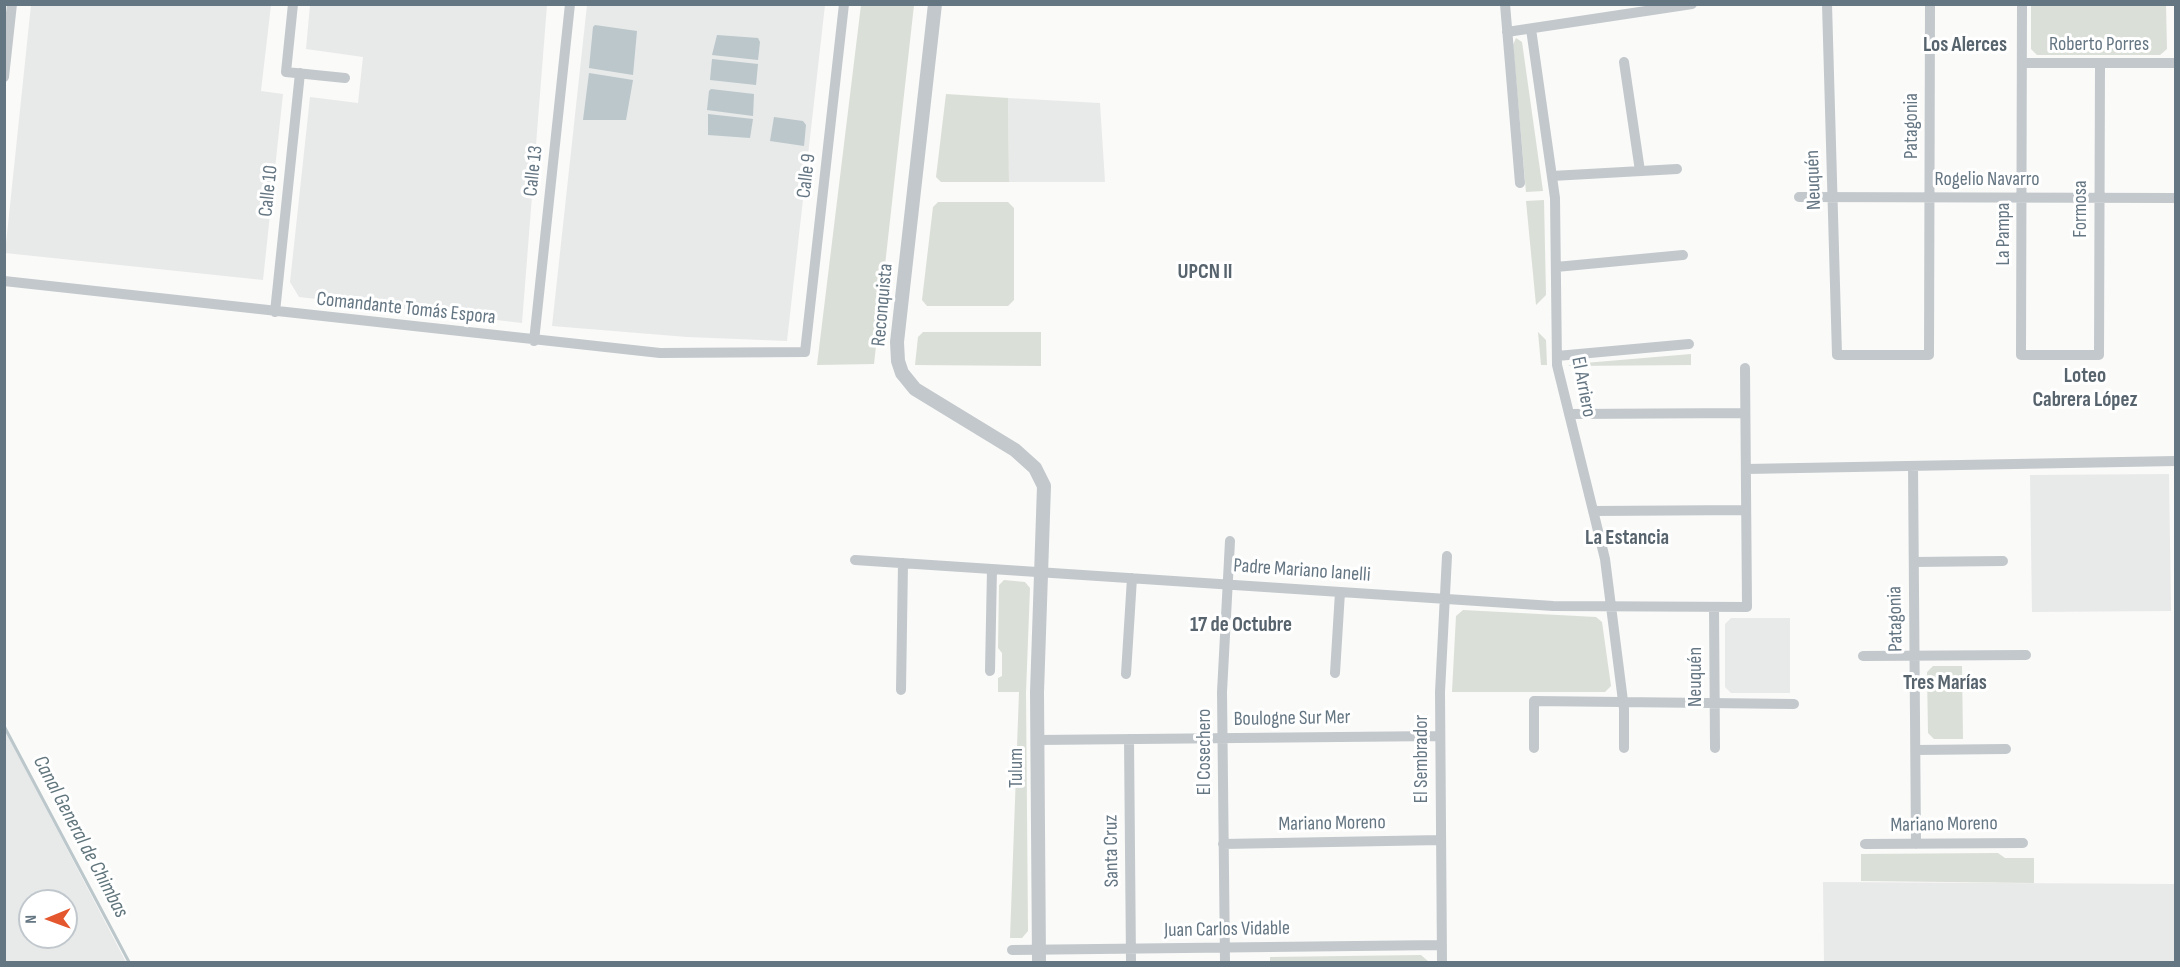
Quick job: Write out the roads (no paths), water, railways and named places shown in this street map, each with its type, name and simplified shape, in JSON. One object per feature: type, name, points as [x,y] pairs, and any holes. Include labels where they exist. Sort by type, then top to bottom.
[{"type":"street","points":[[4,77],[12,4]]},
{"type":"street","points":[[293,4],[286,72],[345,78]]},
{"type":"street","name":"Calle 13","points":[[534,341],[570,4]]},
{"type":"street","name":"Calle 9","points":[[805,352],[844,4]]},
{"type":"street","name":"Reconquista","points":[[935,4],[900,318],[898,362],[902,373],[915,388],[1003,442],[1038,472],[1046,492],[1042,572]]},
{"type":"street","points":[[1505,4],[1520,183]]},
{"type":"street","points":[[1507,33],[1692,4]]},
{"type":"street","name":"Neuquén","points":[[1827,4],[1837,355],[1929,355]]},
{"type":"street","name":"Patagonia","points":[[1929,355],[1930,4]]},
{"type":"street","name":"La Pampa","points":[[2022,4],[2021,355],[2099,355]]},
{"type":"street","name":"El Arriero","points":[[1531,29],[1555,198],[1557,356],[1605,559],[1623,702],[1624,748]]},
{"type":"street","points":[[1624,62],[1640,171]]},
{"type":"street","name":"Roberto Porres","points":[[2022,63],[2175,63]]},
{"type":"street","name":"Formosa","points":[[2099,355],[2100,63]]},
{"type":"street","name":"Calle 10","points":[[275,312],[300,73]]},
{"type":"street","points":[[1552,176],[1677,169]]},
{"type":"street","name":"Rogelio Navarro","points":[[1799,197],[2175,198]]},
{"type":"street","points":[[1556,267],[1683,255]]},
{"type":"street","name":"Comandante Tomás Espora","points":[[4,281],[534,341],[660,353],[805,352]]},
{"type":"street","points":[[1557,356],[1689,344]]},
{"type":"street","points":[[1593,511],[1746,510],[1745,368]]},
{"type":"street","points":[[1569,414],[1745,413]]},
{"type":"street","points":[[1746,469],[2175,461]]},
{"type":"street","name":"Patagonia","points":[[1913,466],[1916,844]]},
{"type":"street","name":"Padre Mariano Ianelli","points":[[855,560],[1553,606],[1747,607],[1746,510]]},
{"type":"street","name":"El Cosechero","points":[[1224,963],[1222,738],[1230,541]]},
{"type":"street","name":"El Sembrador","points":[[1442,963],[1440,736],[1447,556]]},
{"type":"street","points":[[1914,562],[2002,561]]},
{"type":"street","points":[[902,690],[903,563]]},
{"type":"street","points":[[990,671],[992,569]]},
{"type":"street","name":"Tulum","points":[[1039,956],[1037,740],[1042,572]]},
{"type":"street","points":[[1126,674],[1132,578]]},
{"type":"street","points":[[1335,673],[1340,592]]},
{"type":"street","name":"Neuquén","points":[[1714,607],[1714,748]]},
{"type":"street","points":[[1863,656],[2026,655]]},
{"type":"street","points":[[1534,748],[1534,701],[1794,704]]},
{"type":"street","name":"Boulogne Sur Mer","points":[[1037,740],[1440,736]]},
{"type":"street","name":"Santa Cruz","points":[[1129,739],[1131,963]]},
{"type":"street","points":[[1916,750],[2006,749]]},
{"type":"street","name":"Mariano Moreno","points":[[1223,844],[1441,840]]},
{"type":"street","name":"Mariano Moreno","points":[[1865,844],[2023,843]]},
{"type":"street","name":"Juan Carlos Vidable","points":[[1012,950],[1039,956],[1131,949],[1442,945]]},
{"type":"waterway","name":"Canal General de Chimbas","points":[[4,726],[129,962]]},
{"type":"district","name":"Los Alerces","points":[[1965,46]]},
{"type":"district","name":"UPCN II","points":[[1205,273]]},
{"type":"district","name":"Loteo Cabrera López","points":[[2085,389]]},
{"type":"district","name":"La Estancia","points":[[1627,539]]},
{"type":"district","name":"17 de Octubre","points":[[1241,626]]},
{"type":"district","name":"Tres Marías","points":[[1945,684]]}]
